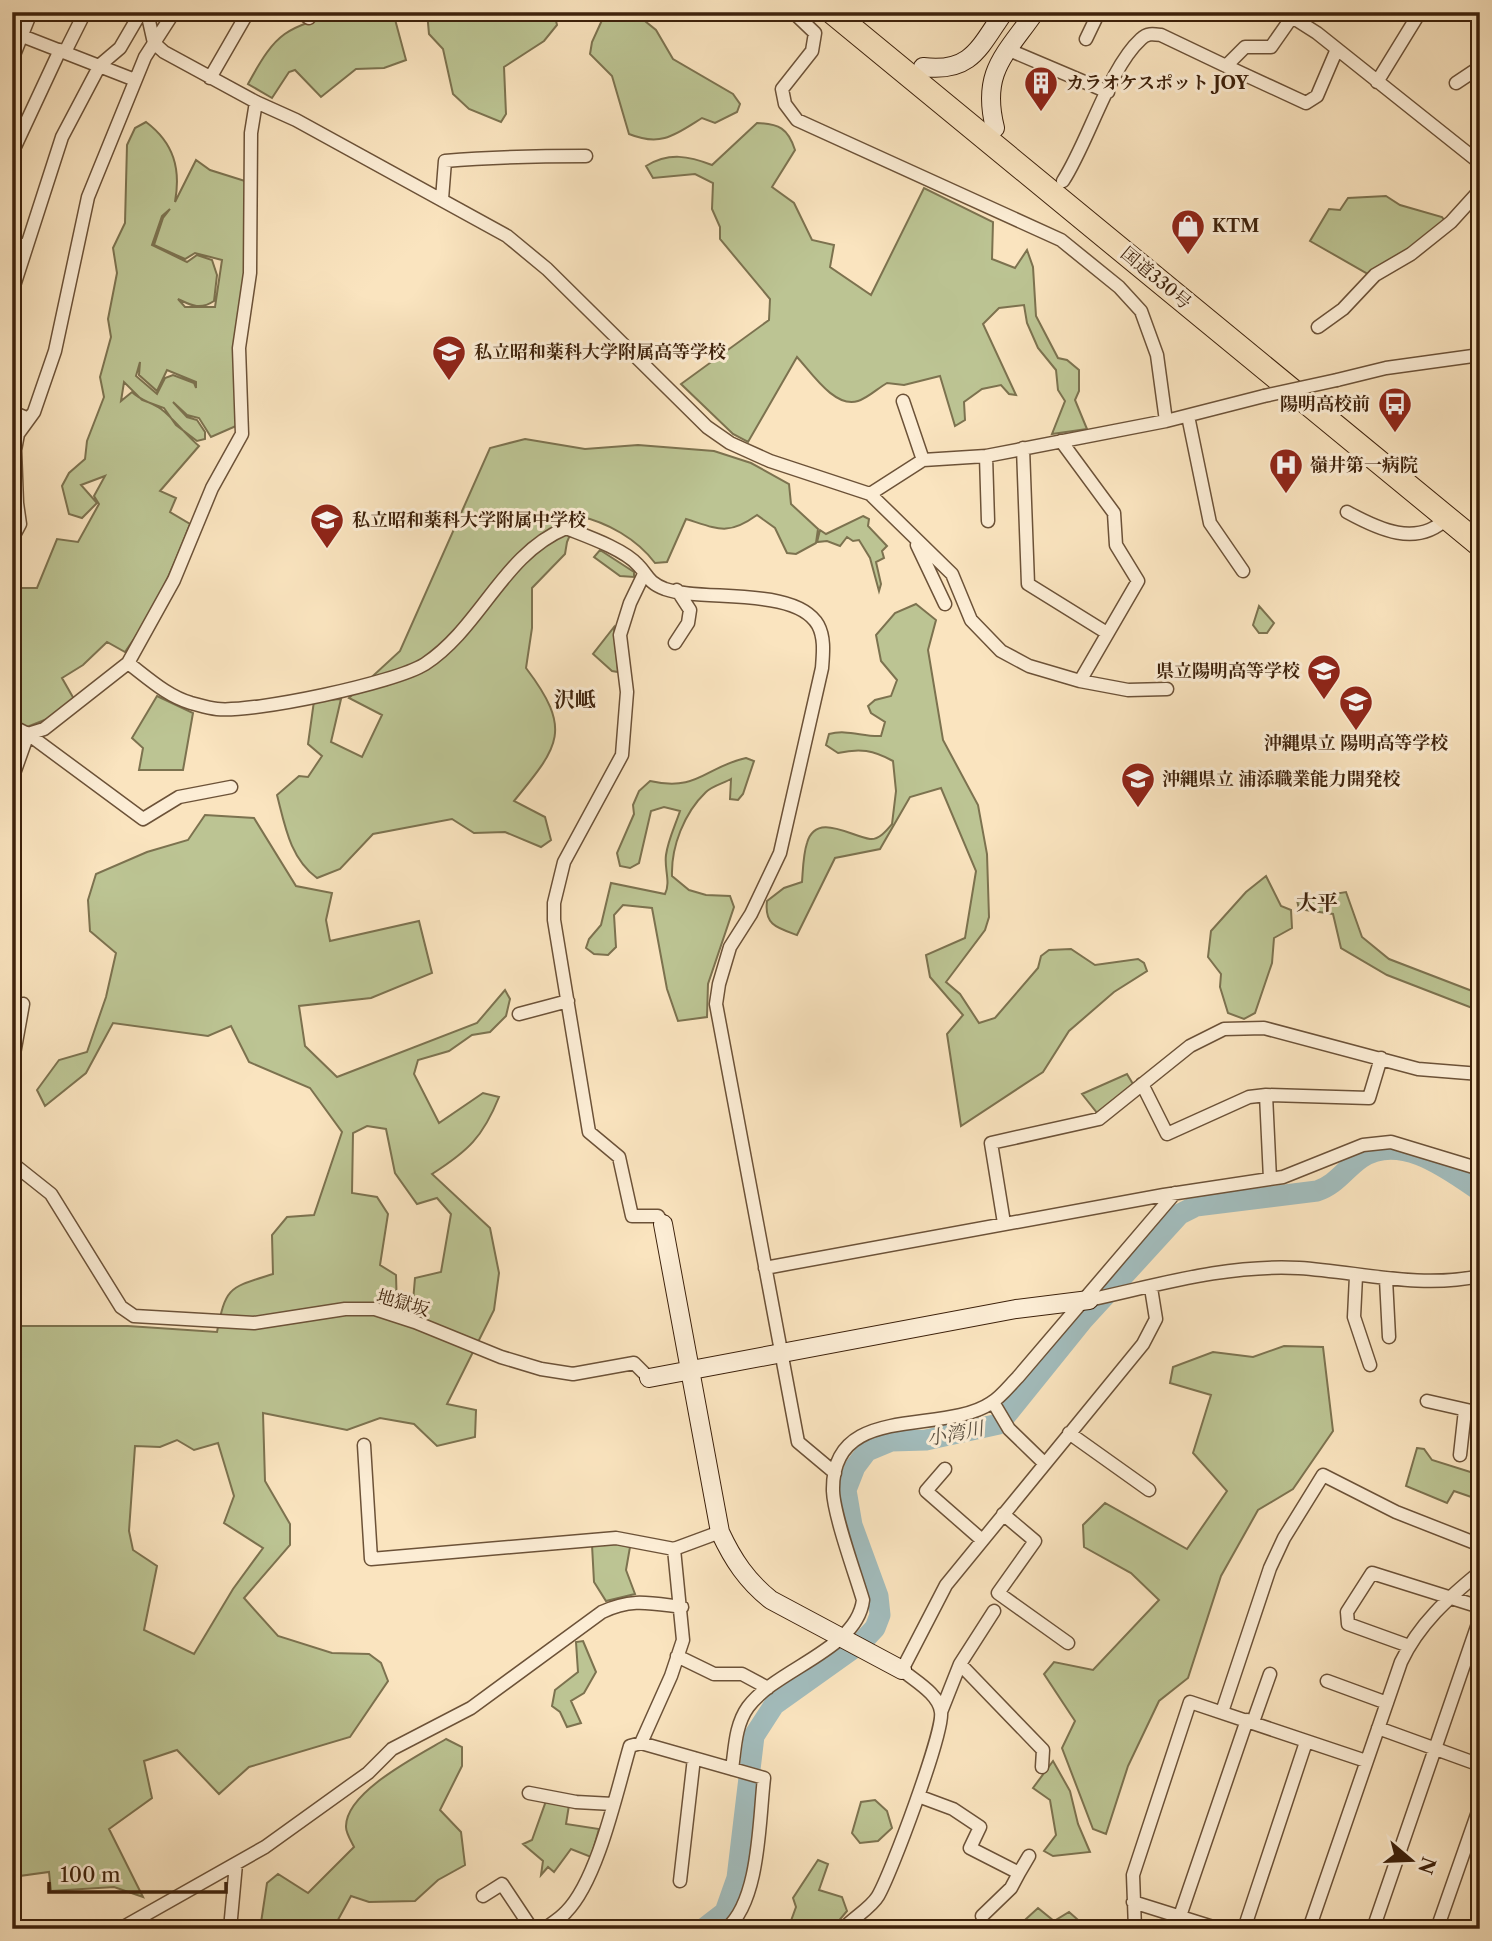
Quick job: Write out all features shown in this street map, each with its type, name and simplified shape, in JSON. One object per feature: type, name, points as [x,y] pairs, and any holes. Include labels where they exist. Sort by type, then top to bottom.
[{"type":"highway","name":"国道330号","points":[[832,12],[1480,545]]},
{"type":"highway","name":"国道330号","points":[[855,12],[1480,527]]},
{"type":"street","points":[[12,60],[18,33],[31,12]]},
{"type":"street","points":[[12,153],[85,12]]},
{"type":"street","points":[[12,292],[62,137],[100,65],[120,48],[141,12]]},
{"type":"street","points":[[147,12],[154,43],[256,103],[296,120],[507,236],[547,269],[719,435],[770,461],[870,494],[916,541],[937,556],[952,574],[971,620],[1001,651],[1029,666],[1080,681],[1128,690],[1167,689]]},
{"type":"street","points":[[12,540],[20,524],[15,502],[18,434],[29,419],[43,389],[55,351],[88,197],[135,80],[173,12]]},
{"type":"street","points":[[211,78],[248,12]]},
{"type":"street","points":[[793,12],[815,33],[812,51],[782,89],[785,104],[797,120],[1061,240],[1081,256],[1119,287],[1141,311],[1157,355],[1166,421]]},
{"type":"street","points":[[923,67],[950,69],[969,60],[1003,12]]},
{"type":"street","points":[[995,128],[990,107],[990,84],[994,73],[1035,12]]},
{"type":"street","points":[[1086,39],[1098,12]]},
{"type":"street","points":[[1377,82],[1420,12]]},
{"type":"street","points":[[1226,66],[1245,47],[1271,47],[1288,15],[1337,48],[1480,163]]},
{"type":"street","points":[[18,33],[135,80]]},
{"type":"street","points":[[1063,181],[1108,92],[1141,38],[1151,33],[1306,103],[1317,96],[1337,48]]},
{"type":"street","points":[[1009,50],[1108,92]]},
{"type":"street","points":[[1456,83],[1479,68]]},
{"type":"street","points":[[28,734],[44,729],[128,663],[174,580],[212,488],[242,434],[239,348],[250,273],[251,133],[256,103]]},
{"type":"street","points":[[442,199],[445,161],[502,160],[522,154],[586,156]]},
{"type":"street","points":[[1318,327],[1343,309],[1375,275],[1411,254],[1451,222],[1480,190]]},
{"type":"street","points":[[12,241],[26,247]]},
{"type":"street","points":[[870,494],[923,460],[986,456],[1166,421],[1386,368],[1480,355]]},
{"type":"street","points":[[903,401],[923,460]]},
{"type":"street","points":[[12,412],[29,419]]},
{"type":"street","points":[[1188,416],[1210,523],[1244,571]]},
{"type":"street","points":[[1061,441],[1114,513],[1116,545],[1138,581],[1080,681]]},
{"type":"street","points":[[1023,448],[1028,584],[1107,633]]},
{"type":"street","points":[[986,456],[988,522]]},
{"type":"street","points":[[1347,512],[1367,523],[1404,535],[1431,531],[1447,518]]},
{"type":"street","points":[[128,663],[174,697],[218,709],[252,706],[390,680],[426,664],[543,538],[566,528],[605,545],[638,565],[643,576],[665,589],[757,599],[799,608],[817,624],[823,644],[817,696],[780,853],[751,914],[730,947],[716,1004],[779,1352],[798,1442],[835,1473]]},
{"type":"street","points":[[916,541],[945,604]]},
{"type":"street","points":[[643,576],[630,603],[620,635],[627,692],[622,755],[564,862],[554,903],[589,1132],[619,1157],[632,1216],[658,1216],[663,1224],[720,1532],[741,1572],[757,1589],[842,1639],[902,1670],[933,1696],[941,1712]]},
{"type":"street","points":[[675,643],[688,623],[690,610],[686,599],[677,590]]},
{"type":"street","points":[[12,726],[28,734],[143,819],[179,797],[231,787]]},
{"type":"street","points":[[12,779],[28,734]]},
{"type":"street","points":[[519,1014],[568,1001]]},
{"type":"street","points":[[12,1065],[23,1004]]},
{"type":"street","points":[[1004,1223],[991,1143],[1099,1119],[1190,1046],[1224,1029],[1264,1028],[1418,1069],[1480,1073]]},
{"type":"street","points":[[1142,1084],[1167,1134],[1249,1097],[1266,1095],[1369,1098],[1381,1058]]},
{"type":"street","points":[[1266,1095],[1270,1179]]},
{"type":"street","points":[[765,1268],[1004,1223],[1283,1177],[1363,1145],[1391,1142],[1480,1169]]},
{"type":"street","name":"地獄坂","points":[[12,1163],[51,1194],[121,1307],[134,1316],[254,1323],[345,1309],[376,1309],[500,1357],[541,1369],[573,1374],[634,1363],[649,1378]]},
{"type":"street","points":[[734,1770],[737,1732],[747,1708],[768,1688],[842,1639],[861,1615],[863,1600],[833,1493],[838,1463],[853,1441],[872,1429],[962,1415],[993,1402],[1018,1377],[1175,1193]]},
{"type":"street","points":[[649,1378],[1016,1309],[1085,1300],[1247,1268],[1300,1268],[1427,1282],[1480,1276]]},
{"type":"street","points":[[1356,1276],[1354,1317],[1370,1365]]},
{"type":"street","points":[[1386,1279],[1390,1337]]},
{"type":"street","points":[[902,1670],[946,1585],[1143,1344],[1156,1319],[1151,1287]]},
{"type":"street","points":[[1427,1401],[1480,1413]]},
{"type":"street","points":[[993,1402],[1009,1429],[1044,1463]]},
{"type":"street","points":[[1460,1455],[1465,1410]]},
{"type":"street","points":[[1069,1433],[1149,1490]]},
{"type":"street","points":[[364,1445],[372,1559],[616,1538],[674,1549],[720,1532]]},
{"type":"street","points":[[946,1469],[926,1491],[982,1540]]},
{"type":"street","points":[[1222,1712],[1270,1568],[1284,1538],[1323,1475],[1396,1512],[1480,1545]]},
{"type":"street","points":[[1003,1514],[1035,1541],[998,1593],[1068,1643]]},
{"type":"street","points":[[641,1743],[682,1640],[682,1607],[674,1549]]},
{"type":"street","points":[[1309,1929],[1409,1646],[1450,1597],[1480,1572]]},
{"type":"street","points":[[1409,1646],[1348,1624],[1347,1612],[1372,1573],[1480,1607]]},
{"type":"street","points":[[124,1928],[265,1847],[368,1773],[392,1749],[471,1708],[602,1612],[623,1602],[640,1601],[682,1607]]},
{"type":"street","points":[[843,1929],[878,1898],[918,1796],[941,1712],[960,1664],[994,1611]]},
{"type":"street","points":[[1373,1929],[1480,1618]]},
{"type":"street","points":[[677,1656],[714,1674],[742,1674],[768,1688]]},
{"type":"street","points":[[960,1664],[1043,1749],[1042,1767]]},
{"type":"street","points":[[1180,1916],[1250,1721],[1270,1674]]},
{"type":"street","points":[[1327,1682],[1387,1703]]},
{"type":"street","points":[[1135,1929],[1133,1875],[1190,1702],[1366,1762]]},
{"type":"street","points":[[1378,1728],[1480,1765]]},
{"type":"street","points":[[1244,1929],[1306,1742]]},
{"type":"street","points":[[544,1929],[566,1912],[579,1894],[593,1864],[630,1746],[641,1743],[764,1778],[748,1898],[737,1920],[726,1929]]},
{"type":"street","points":[[680,1881],[694,1758]]},
{"type":"street","points":[[529,1793],[576,1802],[613,1804]]},
{"type":"street","points":[[918,1796],[953,1809],[980,1827],[970,1848],[1019,1873]]},
{"type":"street","points":[[1437,1929],[1480,1806]]},
{"type":"street","points":[[982,1916],[1010,1888],[1028,1856]]},
{"type":"street","points":[[230,1929],[236,1864]]},
{"type":"street","points":[[483,1896],[502,1884],[531,1929]]},
{"type":"street","points":[[1133,1902],[1219,1929]]},
{"type":"green space","points":[[344,12],[393,12],[406,60],[384,68],[356,69],[321,97],[295,70],[289,72],[272,98],[248,84],[267,52],[285,34],[309,22]]},
{"type":"green space","points":[[427,12],[554,12],[557,25],[544,41],[504,67],[506,114],[501,122],[469,109],[453,94],[443,49],[429,34]]},
{"type":"green space","points":[[635,13],[656,30],[673,59],[733,94],[740,104],[737,112],[715,123],[702,118],[675,134],[659,139],[640,138],[629,134],[612,76],[590,54],[592,42],[603,18]]},
{"type":"green space","points":[[146,122],[163,139],[173,158],[177,179],[175,202],[196,160],[210,170],[245,181],[248,227],[236,426],[211,437],[199,418],[187,415],[173,402],[187,417],[197,420],[205,432],[205,439],[197,441],[183,430],[199,446],[160,491],[176,498],[170,512],[190,524],[162,591],[145,622],[125,652],[107,642],[83,665],[62,678],[74,699],[52,717],[27,727],[12,721],[12,588],[37,588],[57,539],[78,542],[99,504],[94,496],[105,476],[81,485],[97,503],[82,518],[69,514],[62,486],[69,473],[85,459],[87,441],[104,397],[100,377],[111,337],[108,319],[117,273],[113,248],[125,223],[127,145],[135,128]],"holes":[[[170,209],[163,218],[154,245],[185,259],[195,253],[222,260],[215,307],[185,307],[178,299],[199,306],[214,301],[217,275],[212,260],[197,255],[187,262],[152,245],[162,216]],[[140,362],[139,375],[157,391],[167,370],[196,382],[196,388],[194,383],[173,375],[165,378],[157,394],[136,376]],[[124,382],[140,398],[132,392],[121,401]],[[149,403],[164,408],[171,418]]]},
{"type":"green space","points":[[757,123],[782,129],[795,150],[772,187],[794,203],[812,240],[834,245],[830,267],[871,295],[924,188],[993,222],[992,259],[1015,268],[1027,250],[1033,267],[1036,316],[1058,358],[1067,360],[1079,370],[1079,391],[1075,400],[1087,429],[1052,434],[1065,401],[1058,390],[1056,370],[1038,348],[1027,323],[1024,305],[999,308],[983,324],[1016,395],[1009,394],[1001,385],[982,389],[964,402],[965,420],[955,426],[940,376],[904,385],[887,383],[862,400],[849,402],[832,395],[797,357],[748,442],[733,434],[681,384],[769,320],[770,299],[720,239],[720,227],[712,209],[713,183],[695,174],[653,178],[646,166],[671,157],[695,159],[712,165]]},
{"type":"green space","points":[[1386,196],[1400,205],[1442,217],[1445,221],[1409,252],[1368,274],[1310,241],[1329,209],[1340,210],[1348,198]]},
{"type":"green space","points":[[525,439],[585,449],[638,445],[714,451],[751,463],[789,484],[791,504],[818,529],[816,543],[796,554],[787,553],[775,528],[757,515],[738,526],[723,529],[686,519],[667,562],[655,563],[639,546],[621,533],[600,522],[578,516],[565,554],[532,588],[532,628],[526,668],[550,707],[555,723],[554,737],[541,766],[514,801],[545,817],[551,840],[541,847],[505,832],[474,833],[452,819],[373,834],[340,869],[317,878],[300,861],[295,851],[286,830],[277,795],[299,776],[308,777],[322,756],[308,744],[314,701],[341,699],[331,742],[362,757],[382,715],[349,698],[400,651],[490,448]]},
{"type":"green space","points":[[863,516],[869,519],[868,526],[887,546],[882,551],[884,558],[876,562],[881,584],[879,591],[870,558],[859,540],[853,541],[847,537],[840,546],[827,541],[817,542],[820,530],[826,534]]},
{"type":"green space","points":[[600,550],[634,572],[634,577],[620,576],[594,557]]},
{"type":"green space","points":[[916,604],[936,620],[928,650],[943,740],[978,805],[987,854],[989,917],[985,930],[946,982],[960,994],[979,1023],[995,1018],[1038,968],[1041,956],[1049,950],[1071,949],[1095,965],[1138,959],[1144,963],[1147,971],[1114,992],[1069,1031],[1043,1072],[961,1126],[947,1034],[963,1015],[930,977],[926,955],[965,938],[976,871],[941,788],[910,797],[880,849],[835,858],[797,935],[773,924],[767,909],[767,901],[784,888],[802,882],[807,843],[811,834],[818,829],[834,828],[873,839],[892,824],[896,791],[893,761],[866,751],[838,753],[826,745],[829,734],[881,736],[885,722],[871,713],[868,706],[875,700],[891,696],[897,680],[881,661],[876,635],[895,613]]},
{"type":"green space","points":[[1259,606],[1274,623],[1267,633],[1259,633],[1253,625]]},
{"type":"green space","points":[[614,627],[618,672],[612,671],[593,654]]},
{"type":"green space","points":[[157,696],[193,713],[183,770],[139,770],[143,748],[132,738]]},
{"type":"green space","points":[[746,758],[754,761],[743,794],[738,800],[730,799],[731,779],[709,790],[691,810],[677,842],[672,876],[689,890],[706,895],[730,896],[734,907],[708,984],[707,1017],[678,1021],[667,989],[652,908],[623,905],[614,915],[616,947],[608,955],[594,954],[586,948],[589,939],[601,925],[611,883],[665,894],[667,889],[666,855],[680,811],[664,807],[651,811],[639,863],[630,868],[620,866],[617,853],[634,814],[633,805],[639,791],[650,781],[666,784],[691,781]]},
{"type":"green space","points":[[205,815],[254,818],[296,886],[332,893],[326,920],[330,941],[419,921],[432,973],[371,998],[299,1006],[305,1046],[337,1077],[477,1023],[505,990],[510,999],[506,1016],[490,1032],[472,1035],[449,1051],[418,1060],[414,1074],[439,1123],[483,1093],[499,1097],[487,1123],[473,1142],[432,1174],[490,1228],[499,1273],[494,1310],[447,1404],[476,1410],[475,1437],[437,1446],[414,1424],[380,1418],[347,1430],[263,1413],[265,1481],[290,1524],[290,1545],[244,1598],[278,1636],[332,1653],[369,1654],[381,1663],[388,1681],[350,1737],[249,1767],[219,1794],[177,1750],[144,1761],[152,1798],[109,1829],[143,1897],[114,1887],[51,1891],[49,1872],[12,1877],[12,1326],[128,1326],[217,1332],[223,1306],[232,1291],[247,1282],[273,1274],[272,1235],[287,1217],[314,1215],[342,1132],[310,1088],[249,1062],[231,1026],[208,1036],[113,1023],[86,1073],[45,1106],[37,1090],[59,1060],[87,1052],[106,997],[116,953],[90,931],[88,900],[96,874],[147,852],[188,840]],"holes":[[[367,1126],[386,1129],[395,1173],[417,1204],[437,1198],[451,1214],[441,1272],[415,1278],[412,1313],[397,1310],[396,1275],[380,1265],[388,1214],[377,1197],[352,1193],[353,1133]],[[177,1440],[194,1450],[218,1443],[234,1496],[224,1523],[263,1548],[233,1589],[194,1654],[144,1630],[157,1566],[133,1550],[129,1531],[135,1446],[160,1447]]]},
{"type":"green space","points":[[1266,876],[1281,906],[1291,910],[1292,928],[1274,938],[1272,963],[1255,1013],[1244,1019],[1228,1013],[1220,987],[1221,974],[1208,957],[1211,931],[1246,892]]},
{"type":"green space","points":[[1346,892],[1362,937],[1389,959],[1480,994],[1480,1011],[1387,975],[1341,948],[1333,914],[1299,909],[1297,900]]},
{"type":"green space","points":[[1127,1074],[1133,1084],[1098,1114],[1082,1094]]},
{"type":"green space","points":[[1284,1346],[1323,1347],[1333,1431],[1293,1489],[1258,1510],[1221,1576],[1188,1678],[1159,1701],[1128,1766],[1106,1834],[1093,1829],[1062,1748],[1075,1721],[1044,1674],[1054,1662],[1093,1670],[1159,1600],[1131,1573],[1084,1547],[1083,1525],[1105,1503],[1187,1549],[1227,1491],[1193,1453],[1211,1395],[1170,1383],[1173,1367],[1213,1352],[1253,1357]]},
{"type":"green space","points":[[1417,1448],[1424,1449],[1432,1460],[1480,1475],[1480,1500],[1454,1491],[1447,1503],[1406,1486]]},
{"type":"green space","points":[[614,1543],[630,1547],[626,1570],[635,1594],[606,1601],[594,1582],[592,1545]]},
{"type":"green space","points":[[583,1641],[596,1672],[584,1693],[571,1701],[581,1723],[567,1727],[560,1712],[552,1706],[555,1690],[578,1672],[576,1642]]},
{"type":"green space","points":[[446,1739],[462,1747],[462,1766],[440,1810],[461,1832],[465,1865],[438,1880],[415,1901],[369,1902],[351,1896],[333,1929],[260,1929],[267,1883],[278,1874],[308,1893],[354,1847],[346,1827],[349,1814],[357,1801],[386,1776]]},
{"type":"green space","points":[[1053,1761],[1070,1791],[1078,1824],[1090,1852],[1053,1856],[1044,1851],[1056,1835],[1050,1800],[1033,1788]]},
{"type":"green space","points":[[875,1800],[887,1811],[892,1828],[878,1841],[860,1843],[852,1833],[861,1802]]},
{"type":"green space","points":[[546,1801],[569,1805],[566,1824],[599,1829],[591,1857],[571,1849],[554,1872],[548,1867],[541,1875],[543,1861],[523,1844],[532,1840]]},
{"type":"green space","points":[[818,1860],[828,1864],[819,1890],[842,1897],[847,1911],[832,1929],[788,1929],[796,1907],[793,1898]]},
{"type":"green space","points":[[1038,1908],[1054,1921],[1069,1912],[1085,1926],[1080,1929],[1015,1929]]},
{"type":"waterway","name":"小湾川","points":[[703,1929],[725,1912],[737,1878],[754,1736],[774,1705],[861,1643],[875,1628],[880,1615],[878,1596],[852,1525],[846,1490],[855,1467],[867,1451],[891,1441],[926,1440],[999,1424],[1083,1320],[1180,1214],[1196,1206],[1317,1191],[1335,1181],[1361,1158],[1376,1151],[1392,1149],[1423,1156],[1480,1191]]},
{"type":"place","name":"カラオケスポット JOY","points":[[1041,113]]},
{"type":"place","name":"KTM","points":[[1188,256]]},
{"type":"place","name":"私立昭和薬科大学附属高等学校","points":[[449,382]]},
{"type":"place","name":"陽明高校前","points":[[1395,434]]},
{"type":"place","name":"嶺井第一病院","points":[[1286,495]]},
{"type":"place","name":"私立昭和薬科大学附属中学校","points":[[327,550]]},
{"type":"place","name":"県立陽明高等学校","points":[[1324,701]]},
{"type":"place","name":"沖縄県立 陽明高等学校","points":[[1356,732]]},
{"type":"place","name":"沖縄県立 浦添職業能力開発校","points":[[1138,809]]},
{"type":"district","name":"沢岻","points":[[575,700]]},
{"type":"district","name":"大平","points":[[1317,903]]}]
